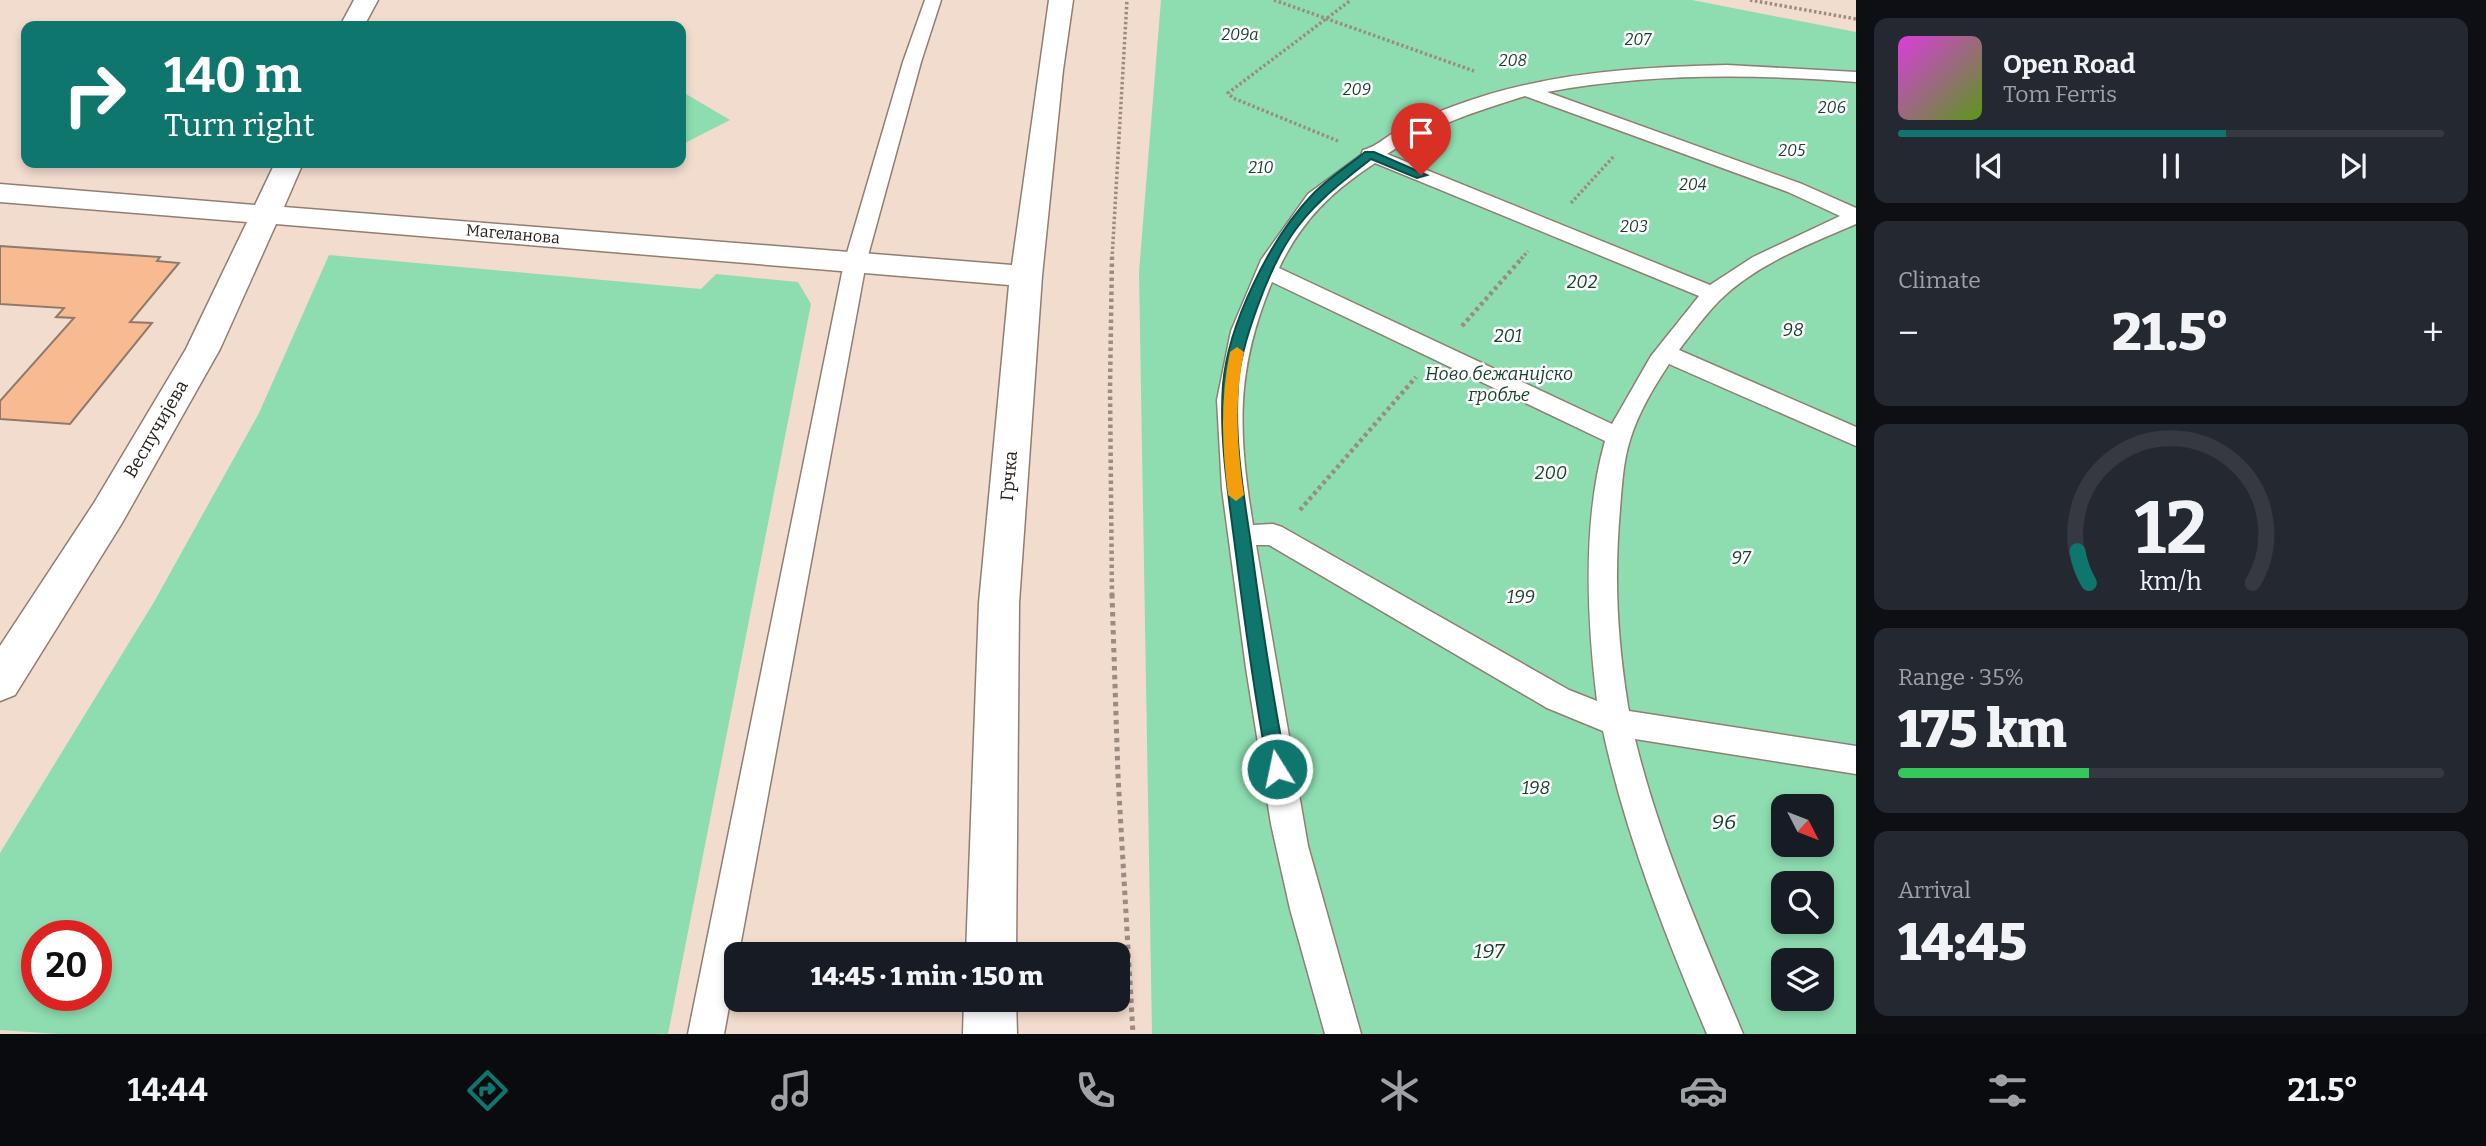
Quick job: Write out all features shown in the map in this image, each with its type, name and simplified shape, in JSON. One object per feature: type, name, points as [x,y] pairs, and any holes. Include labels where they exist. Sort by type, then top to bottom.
[{"type":"street","points":[[355,21],[366,0]]},
{"type":"street","name":"Грчка","points":[[992,942],[999,603],[1026,276],[1050,70],[1061,0]]},
{"type":"street","name":"Веспучијева","points":[[0,682],[108,513],[203,349],[287,168]]},
{"type":"street","name":"Магеланова","points":[[0,193],[1026,276]]},
{"type":"street","points":[[990,1012],[990,1034]]},
{"type":"lane","points":[[706,1034],[855,263],[912,61],[933,0]]},
{"type":"lane","points":[[1343,1034],[1295,865],[1259,673],[1231,458],[1231,384],[1241,337],[1267,271],[1285,235],[1317,196],[1370,154],[1435,119],[1494,98],[1622,74],[1788,71],[1856,77]]},
{"type":"lane","points":[[1529,91],[1796,188],[1856,217]]},
{"type":"lane","points":[[1370,154],[1713,294]]},
{"type":"lane","points":[[1725,1034],[1676,924],[1643,828],[1615,722],[1601,623],[1602,538],[1618,438],[1665,353],[1713,294],[1770,257],[1856,217]]},
{"type":"lane","points":[[1267,271],[1618,438]]},
{"type":"lane","points":[[1665,353],[1856,436]]},
{"type":"lane","points":[[1242,536],[1273,534],[1558,699],[1615,722],[1856,760]]},
{"type":"path","points":[[1127,0],[1117,111],[1109,336],[1117,802],[1133,1034]]},
{"type":"path","points":[[1274,0],[1529,91]]},
{"type":"path","points":[[1351,0],[1228,93],[1233,98],[1370,154]]},
{"type":"path","points":[[1750,0],[1856,19]]},
{"type":"path","points":[[1273,534],[1285,527],[1637,131]]},
{"type":"green space","name":"Ново бежанијско гробље","points":[[1161,0],[1692,0],[1856,32],[1856,1034],[1152,1034],[1139,272]]},
{"type":"green space","points":[[686,94],[730,120],[686,142]]},
{"type":"green space","points":[[329,255],[701,289],[716,274],[798,282],[811,304],[668,1034],[58,1034],[0,1030],[0,853],[154,602],[259,413]]},
{"type":"building","points":[[0,246],[160,257],[157,261],[179,263],[130,322],[152,323],[70,424],[0,419],[0,401],[74,318],[56,317],[64,308],[0,304]]},
{"type":"slow traffic","points":[[1236,495],[1231,458],[1231,384],[1237,352]]},
{"type":"route","points":[[1277,769],[1259,673],[1231,458],[1231,384],[1241,337],[1267,271],[1285,235],[1317,196],[1370,154],[1421,175]]},
{"type":"park label","name":"209a","points":[[1240,34]]},
{"type":"park label","name":"207","points":[[1638,39]]},
{"type":"park label","name":"208","points":[[1513,60]]},
{"type":"park label","name":"209","points":[[1357,89]]},
{"type":"park label","name":"206","points":[[1832,107]]},
{"type":"park label","name":"205","points":[[1792,150]]},
{"type":"park label","name":"210","points":[[1261,167]]},
{"type":"park label","name":"204","points":[[1693,184]]},
{"type":"park label","name":"203","points":[[1634,226]]},
{"type":"park label","name":"202","points":[[1582,282]]},
{"type":"park label","name":"98","points":[[1793,330]]},
{"type":"park label","name":"201","points":[[1508,336]]},
{"type":"park label","name":"200","points":[[1551,473]]},
{"type":"park label","name":"97","points":[[1741,558]]},
{"type":"park label","name":"199","points":[[1521,597]]},
{"type":"park label","name":"198","points":[[1536,788]]},
{"type":"park label","name":"96","points":[[1724,822]]},
{"type":"park label","name":"197","points":[[1489,951]]}]
